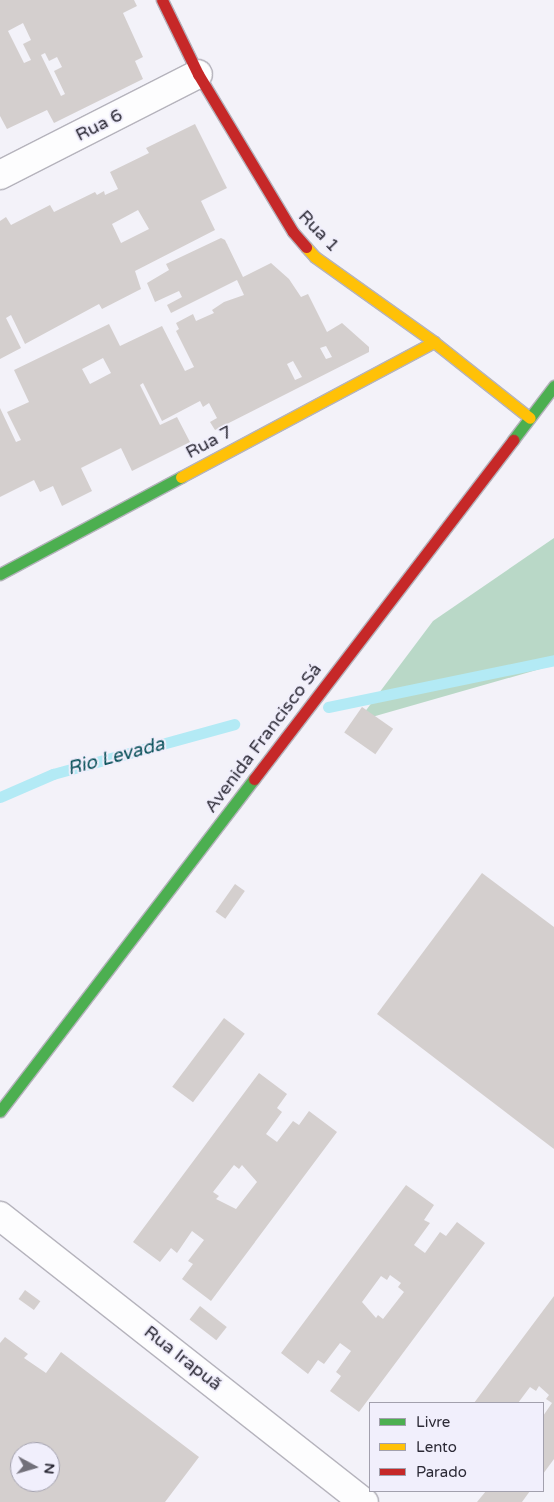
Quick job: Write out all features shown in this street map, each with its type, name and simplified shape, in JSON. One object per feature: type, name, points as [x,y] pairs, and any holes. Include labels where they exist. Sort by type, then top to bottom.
[{"type":"street","name":"Rua 1","points":[[162,0],[198,74],[293,232],[316,257],[434,342],[530,418]]},
{"type":"street","name":"Rua 6","points":[[0,175],[198,74]]},
{"type":"street","name":"Rua 7","points":[[0,574],[434,342]]},
{"type":"street","name":"Avenida Francisco Sá","points":[[0,1112],[554,386]]},
{"type":"street","name":"Rua Irapuã","points":[[0,1216],[364,1502]]},
{"type":"green space","points":[[554,538],[554,665],[358,721],[433,621]]},
{"type":"building","points":[[0,0],[134,0],[137,6],[123,13],[143,57],[135,61],[143,79],[54,123],[47,110],[7,129],[0,116]],"holes":[[[23,23],[31,40],[23,44],[31,60],[24,63],[8,31]],[[45,53],[49,61],[57,57],[62,67],[54,71],[65,94],[61,96],[41,55]]]},
{"type":"building","points":[[195,124],[227,188],[201,201],[215,230],[135,271],[141,289],[102,309],[99,304],[25,344],[11,315],[6,318],[21,348],[0,359],[0,221],[6,217],[11,225],[50,205],[54,212],[95,192],[97,195],[104,191],[105,195],[118,189],[110,172],[149,153],[146,148]],"holes":[[[138,210],[149,229],[121,243],[112,224]]]},
{"type":"building","points":[[221,238],[225,240],[243,277],[271,263],[289,279],[301,297],[308,294],[327,332],[342,323],[369,347],[369,352],[215,430],[210,422],[217,418],[209,403],[203,407],[200,401],[162,421],[143,383],[140,385],[160,425],[177,417],[190,442],[132,471],[121,448],[81,468],[92,491],[62,506],[53,486],[40,492],[34,480],[0,497],[0,408],[16,442],[21,440],[7,412],[29,402],[14,370],[109,324],[120,346],[162,326],[185,371],[194,367],[176,331],[179,329],[176,323],[193,314],[196,321],[214,313],[212,310],[224,302],[244,295],[237,280],[171,313],[167,305],[182,297],[179,291],[155,302],[147,283],[169,270],[166,264]],"holes":[[[326,346],[332,357],[326,359],[320,348]],[[103,358],[111,373],[90,384],[82,369]],[[293,361],[302,377],[295,380],[287,364]]]},
{"type":"building","points":[[362,707],[393,729],[375,754],[344,732]]},
{"type":"building","points":[[482,873],[554,927],[554,1149],[377,1014]]},
{"type":"building","points":[[235,884],[245,891],[225,919],[215,912]]},
{"type":"building","points":[[224,1018],[245,1034],[193,1102],[172,1087]]},
{"type":"building","points":[[259,1073],[287,1094],[277,1108],[282,1112],[266,1134],[277,1142],[293,1121],[299,1125],[309,1111],[337,1132],[211,1301],[182,1279],[193,1264],[188,1261],[204,1240],[192,1231],[177,1253],[171,1248],[160,1262],[133,1242]],"holes":[[[234,1165],[239,1169],[242,1165],[257,1182],[236,1209],[216,1199],[219,1196],[213,1192]]]},
{"type":"building","points":[[406,1185],[434,1205],[424,1220],[430,1223],[414,1245],[425,1253],[440,1232],[446,1236],[457,1222],[485,1243],[359,1412],[330,1391],[341,1376],[336,1372],[351,1351],[340,1343],[324,1364],[318,1360],[308,1374],[281,1353]],"holes":[[[390,1275],[401,1283],[398,1287],[404,1292],[383,1319],[378,1315],[376,1318],[362,1302],[381,1276],[387,1280]]]},
{"type":"building","points":[[25,1290],[40,1301],[34,1310],[19,1299]]},
{"type":"building","points":[[554,1296],[554,1459],[544,1473],[544,1415],[552,1403],[546,1399],[549,1395],[539,1386],[536,1391],[530,1387],[519,1402],[475,1402]]},
{"type":"building","points":[[200,1306],[227,1327],[216,1340],[190,1319]]},
{"type":"building","points":[[5,1337],[28,1354],[24,1358],[46,1373],[61,1352],[199,1457],[165,1502],[0,1502],[0,1343]]},
{"type":"building","points":[[485,1492],[529,1492],[522,1502],[477,1502]]},
{"type":"waterway","points":[[328,707],[554,660]]},
{"type":"waterway","name":"Rio Levada","points":[[0,797],[53,774],[234,724]]},
{"type":"traffic: fast","points":[[513,440],[554,386]]},
{"type":"traffic: fast","points":[[0,574],[181,477]]},
{"type":"traffic: fast","points":[[0,1111],[254,779]]},
{"type":"traffic: slow","points":[[306,247],[315,257],[434,342],[530,418]]},
{"type":"traffic: slow","points":[[181,477],[434,342]]},
{"type":"traffic: jam","points":[[162,0],[198,74],[293,232],[306,247]]},
{"type":"traffic: jam","points":[[254,779],[513,440]]}]
